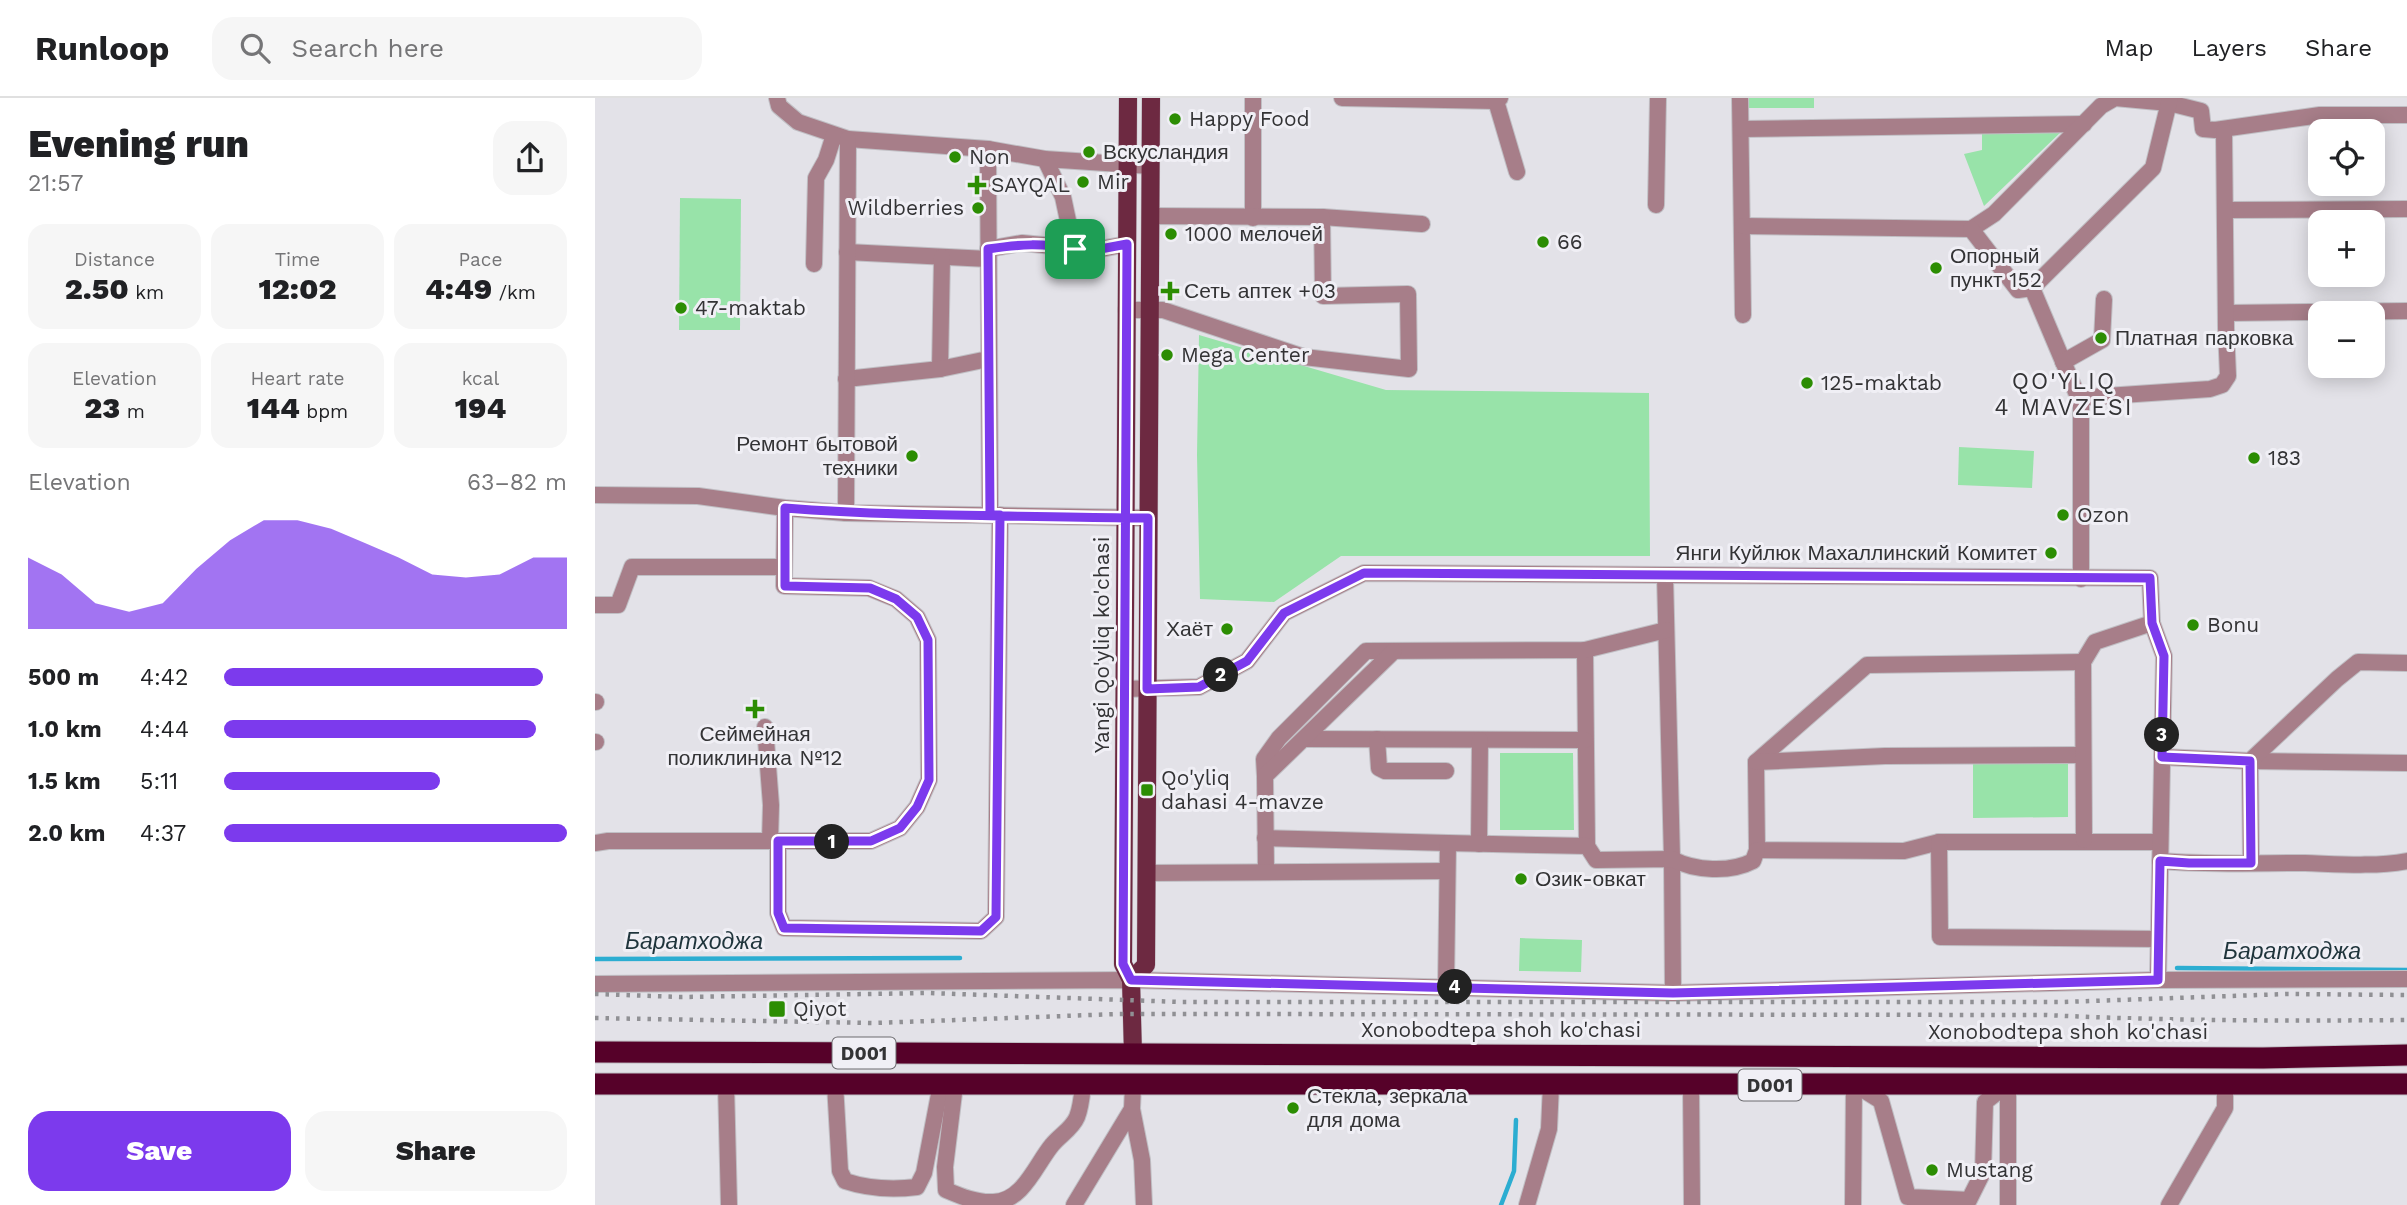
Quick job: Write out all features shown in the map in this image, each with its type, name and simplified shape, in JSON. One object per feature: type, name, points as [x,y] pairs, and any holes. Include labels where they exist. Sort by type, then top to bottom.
[{"type":"highway","name":"Xonobodtepa shoh ko'chasi","points":[[595,1052],[2249,1058],[2407,1055]]},
{"type":"highway","points":[[1132,1085],[1133,1054]]},
{"type":"highway","name":"D001","points":[[595,1084],[2407,1084]]},
{"type":"main road","name":"Yangi Qo'yliq ko'chasi","points":[[1128,98],[1123,964],[1131,980],[1133,1054]]},
{"type":"main road","name":"Yangi Qo'yliq ko'chasi","points":[[1131,980],[1146,965],[1151,98]]},
{"type":"street","points":[[778,98],[779,107],[798,122],[841,137],[988,149],[1045,159],[1151,166]]},
{"type":"street","points":[[1253,98],[1253,218]]},
{"type":"street","points":[[1342,98],[1498,100],[1517,172]]},
{"type":"street","points":[[1655,205],[1658,98]]},
{"type":"street","points":[[1740,98],[1743,315]]},
{"type":"street","points":[[1743,226],[1971,229],[1994,214],[2084,124],[2101,102],[2115,98],[2169,101],[2201,111],[2203,129],[2224,131],[2321,115],[2407,115]]},
{"type":"street","points":[[1971,229],[2018,290],[2032,288],[2153,168],[2169,101]]},
{"type":"street","points":[[1741,130],[2084,124]]},
{"type":"street","points":[[2077,398],[2210,389],[2222,384],[2228,376],[2224,131]]},
{"type":"street","points":[[841,137],[847,252],[846,513]]},
{"type":"street","points":[[814,264],[816,178],[841,137]]},
{"type":"street","points":[[765,727],[778,913],[784,928],[981,931],[996,917],[995,515],[988,359],[988,149]]},
{"type":"street","points":[[1045,159],[1063,197],[1075,249]]},
{"type":"street","points":[[2225,210],[2407,209]]},
{"type":"street","points":[[1150,216],[1322,217],[1422,224]]},
{"type":"street","points":[[1126,310],[1163,310],[1304,356],[1409,369],[1408,294],[1323,296],[1322,217]]},
{"type":"street","points":[[847,252],[942,257],[988,254],[1022,243],[1095,250],[1127,244]]},
{"type":"street","points":[[940,369],[942,257]]},
{"type":"street","points":[[2032,288],[2081,404],[2081,579]]},
{"type":"street","points":[[2063,362],[2102,340],[2104,299]]},
{"type":"street","points":[[2226,313],[2407,311]]},
{"type":"street","points":[[846,379],[940,369],[988,359]]},
{"type":"street","points":[[595,495],[698,496],[846,513],[1148,518]]},
{"type":"street","points":[[595,844],[608,841],[871,841],[900,828],[917,807],[929,780],[928,640],[917,617],[896,599],[870,588],[785,586],[785,508]]},
{"type":"street","points":[[595,605],[618,605],[632,567],[783,567]]},
{"type":"street","points":[[1124,689],[1199,687],[1247,661],[1284,613],[1364,573],[2150,578],[2152,623],[2164,656],[2158,969]]},
{"type":"street","points":[[1665,576],[1673,993]]},
{"type":"street","points":[[2084,840],[2083,662],[2095,642],[2152,623]]},
{"type":"street","points":[[1266,872],[1264,759],[1279,737],[1366,651],[1585,650],[1666,630]]},
{"type":"street","points":[[1585,650],[1587,846],[1595,860],[1672,859],[1700,868],[1734,868],[1753,861],[1757,850],[1756,762],[1867,665],[2083,662]]},
{"type":"street","points":[[1265,776],[1394,651]]},
{"type":"street","points":[[2251,863],[2250,761],[2337,678],[2358,662],[2407,663]]},
{"type":"street","points":[[1305,738],[1585,740]]},
{"type":"street","points":[[1377,739],[1379,768],[1385,771],[1446,771]]},
{"type":"street","points":[[1479,844],[1480,740]]},
{"type":"street","points":[[1756,762],[1885,756],[2083,755]]},
{"type":"street","points":[[2162,757],[2407,763]]},
{"type":"street","points":[[1265,838],[1587,846]]},
{"type":"street","points":[[1757,850],[1904,851],[1939,842],[2160,842]]},
{"type":"street","points":[[1939,842],[1940,937],[2158,939]]},
{"type":"street","points":[[1446,987],[1448,843]]},
{"type":"street","points":[[2160,861],[2407,861]]},
{"type":"street","points":[[1146,873],[1447,871]]},
{"type":"street","points":[[595,984],[1131,980],[1673,993],[2158,969],[2407,979]]},
{"type":"street","points":[[726,1084],[729,1205]]},
{"type":"street","points":[[835,1084],[841,1171],[845,1181],[865,1188],[897,1189],[917,1187],[924,1173],[948,1085]]},
{"type":"street","points":[[1854,1084],[1881,1101],[1908,1197],[1969,1200],[1983,1172],[1985,1102],[2008,1084]]},
{"type":"street","points":[[1853,1205],[1854,1084]]},
{"type":"street","points":[[2008,1084],[2008,1205]]},
{"type":"street","points":[[2169,1205],[2225,1108],[2225,1084]]},
{"type":"street","points":[[948,1085],[946,1190],[965,1198],[995,1203],[1019,1190],[1035,1175],[1043,1156],[1068,1130],[1076,1117],[1083,1085]]},
{"type":"street","points":[[1132,1085],[1132,1109],[1142,1160],[1144,1205]]},
{"type":"street","points":[[1527,1205],[1549,1129],[1551,1085]]},
{"type":"street","points":[[1691,1085],[1692,1205]]},
{"type":"street","points":[[1075,1205],[1132,1109]]},
{"type":"green space","points":[[1747,98],[1814,98],[1814,108],[1747,108]]},
{"type":"green space","points":[[1982,131],[2062,131],[1984,206],[1964,154],[1982,150]]},
{"type":"green space","points":[[680,198],[741,199],[740,330],[679,330]]},
{"type":"green space","points":[[1199,335],[1386,390],[1649,393],[1650,556],[1341,556],[1274,602],[1200,599],[1197,455]]},
{"type":"green space","points":[[1959,447],[2034,451],[2032,488],[1958,485]]},
{"type":"green space","points":[[1500,753],[1573,753],[1574,830],[1500,830]]},
{"type":"green space","points":[[1973,762],[2068,762],[2068,817],[1973,818]]},
{"type":"green space","points":[[1520,938],[1582,940],[1581,972],[1519,971]]},
{"type":"waterway","name":"Баратходжа","points":[[595,959],[960,958]]},
{"type":"waterway","name":"Баратходжа","points":[[2177,968],[2407,970]]},
{"type":"waterway","name":"Баратходжа","points":[[1501,1205],[1514,1171],[1516,1120]]},
{"type":"railway","points":[[595,994],[682,997],[928,993],[1180,1002],[2062,1002],[2286,994],[2407,995]]},
{"type":"railway","points":[[595,1018],[874,1023],[1118,1014],[2046,1015],[2226,1020],[2407,1020]]},
{"type":"place","name":"Happy Food","points":[[1175,119]]},
{"type":"place","name":"Вскусландия","points":[[1089,152]]},
{"type":"place","name":"Non","points":[[955,157]]},
{"type":"place","name":"Mir","points":[[1083,182]]},
{"type":"place","name":"SAYQAL","points":[[977,185]]},
{"type":"place","name":"Wildberries","points":[[978,208]]},
{"type":"place","name":"1000 мелочей","points":[[1171,234]]},
{"type":"place","name":"66","points":[[1543,242]]},
{"type":"place","name":"Опорный пункт 152","points":[[1936,268]]},
{"type":"place","name":"Сеть аптек +03","points":[[1170,291]]},
{"type":"place","name":"47-maktab","points":[[681,308]]},
{"type":"place","name":"Платная парковка","points":[[2101,338]]},
{"type":"place","name":"Mega Center","points":[[1167,355]]},
{"type":"place","name":"125-maktab","points":[[1807,383]]},
{"type":"place","name":"Ремонт бытовой техники","points":[[912,456]]},
{"type":"place","name":"183","points":[[2254,458]]},
{"type":"place","name":"Ozon","points":[[2063,515]]},
{"type":"place","name":"Янги Куйлюк Махаллинский Комитет","points":[[2051,553]]},
{"type":"place","name":"Bonu","points":[[2193,625]]},
{"type":"place","name":"Хаёт","points":[[1227,629]]},
{"type":"place","name":"Сеймейная поликлиника №12","points":[[755,709]]},
{"type":"place","name":"Qo'yliq dahasi 4-mavze","points":[[1147,790]]},
{"type":"place","name":"Озик-овкат","points":[[1521,879]]},
{"type":"place","name":"Qiyot","points":[[777,1009]]},
{"type":"place","name":"Стекла, зеркала для дома","points":[[1293,1108]]},
{"type":"place","name":"Mustang","points":[[1932,1170]]},
{"type":"district","name":"QO'YLIQ 4 MAVZESI","points":[[2064,394]]},
{"type":"route","points":[[1075,249],[1022,243],[988,249],[990,515],[1000,515],[996,917],[981,931],[784,928],[778,913],[778,841],[852,842],[871,841],[884,836],[900,828],[917,807],[929,780],[928,640],[917,617],[896,599],[870,588],[785,586],[785,508],[846,513],[990,515],[1125,518],[1148,518],[1147,689],[1199,687],[1247,661],[1284,613],[1364,573],[2150,578],[2152,623],[2164,656],[2162,757],[2250,761],[2251,863],[2160,861],[2158,980],[1673,993],[1131,980],[1123,964],[1125,518],[1127,244],[1095,250],[1075,249]]}]
